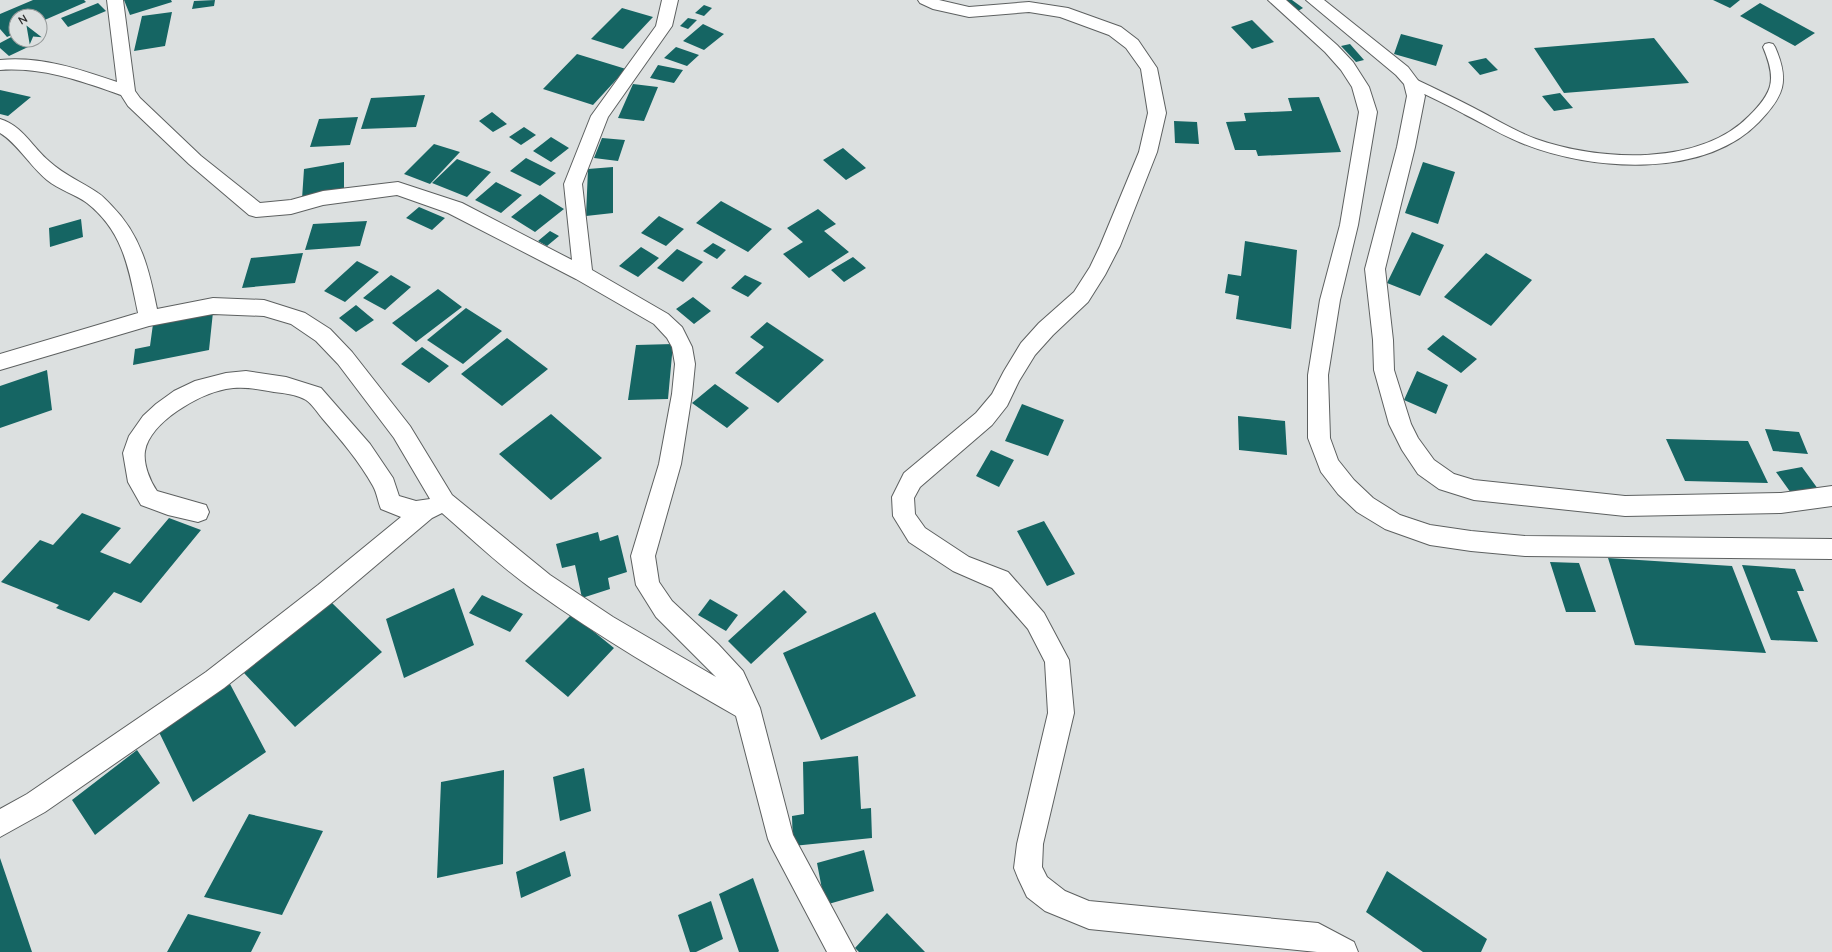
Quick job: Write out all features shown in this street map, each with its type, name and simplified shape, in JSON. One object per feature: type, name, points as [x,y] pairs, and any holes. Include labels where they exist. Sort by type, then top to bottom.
[{"type":"street","points":[[116,0],[116,16],[127,91],[134,102],[195,160],[256,210],[291,207],[323,198],[398,188],[455,208],[583,274],[661,319],[675,333],[682,348],[684,364],[682,394],[670,464],[643,556],[648,585],[664,609],[709,652],[734,679],[747,708],[781,839],[842,952]]},
{"type":"street","points":[[583,274],[573,184],[600,116],[664,26],[670,0]]},
{"type":"street","points":[[926,0],[939,6],[969,12],[1030,7],[1062,12],[1110,29],[1132,44],[1141,55],[1148,68],[1156,100],[1157,113],[1148,152],[1110,246],[1085,292],[1046,329],[1028,349],[1011,377],[1000,400],[984,419],[912,480],[903,497],[904,516],[917,535],[962,564],[1000,580],[1036,620],[1057,660],[1061,713],[1030,844],[1028,868],[1037,887],[1056,901],[1089,915],[1318,937],[1344,952]]},
{"type":"street","points":[[1276,0],[1342,59],[1359,84],[1365,97],[1368,112],[1349,225],[1330,300],[1318,375],[1318,438],[1329,465],[1346,487],[1365,505],[1393,522],[1430,535],[1457,539],[1525,546],[1832,549]]},
{"type":"street","points":[[1314,0],[1402,71],[1412,83],[1416,96],[1406,147],[1376,269],[1383,340],[1384,370],[1400,424],[1410,444],[1426,467],[1447,482],[1474,490],[1625,506],[1781,503],[1832,496]]},
{"type":"street","points":[[0,66],[16,63],[43,65],[127,91]]},
{"type":"street","points":[[0,125],[15,134],[37,161],[55,177],[93,198],[116,221],[130,244],[141,279],[149,318]]},
{"type":"street","points":[[0,362],[149,318],[213,306],[264,308],[298,318],[323,335],[345,358],[402,432],[434,507],[542,583],[605,625],[665,662],[747,708]]},
{"type":"street","points":[[198,512],[168,506],[149,498],[139,482],[134,453],[136,442],[151,422],[163,410],[181,397],[202,387],[226,381],[246,379],[286,385],[314,394],[362,450],[385,485],[389,502],[403,509],[434,507]]},
{"type":"street","points":[[0,824],[36,802],[215,680],[434,507]]},
{"type":"lane","points":[[1412,83],[1535,143],[1569,153],[1613,159],[1671,159],[1715,146],[1741,131],[1768,106],[1779,84],[1777,65],[1769,47]]},
{"type":"building","points":[[33,0],[84,0],[86,2],[48,19],[48,8],[14,8]]},
{"type":"building","points":[[124,0],[171,0],[172,2],[130,15]]},
{"type":"building","points":[[215,0],[214,6],[192,9],[194,1]]},
{"type":"building","points":[[1283,0],[1292,0],[1303,8],[1298,11]]},
{"type":"building","points":[[1713,0],[1740,0],[1730,8]]},
{"type":"building","points":[[98,3],[106,11],[68,27],[61,18]]},
{"type":"building","points":[[1760,3],[1815,33],[1795,46],[1740,16]]},
{"type":"building","points":[[704,5],[712,8],[704,16],[695,13]]},
{"type":"building","points":[[622,8],[653,17],[623,49],[591,39]]},
{"type":"building","points":[[8,11],[7,37],[0,29],[0,14]]},
{"type":"building","points":[[172,12],[165,46],[134,51],[142,16]]},
{"type":"building","points":[[688,18],[697,20],[688,29],[680,26]]},
{"type":"building","points":[[1252,20],[1274,42],[1252,49],[1231,27]]},
{"type":"building","points":[[703,24],[724,34],[704,50],[683,41]]},
{"type":"building","points":[[1401,34],[1443,45],[1436,66],[1394,54]]},
{"type":"building","points":[[1654,38],[1689,83],[1564,93],[1534,48]]},
{"type":"building","points":[[8,39],[8,48],[26,48],[9,56],[0,48],[0,43]]},
{"type":"building","points":[[1350,44],[1364,60],[1356,62],[1341,46]]},
{"type":"building","points":[[676,47],[699,55],[687,66],[664,58]]},
{"type":"building","points":[[577,54],[626,69],[593,105],[543,89]]},
{"type":"building","points":[[1486,58],[1498,70],[1480,75],[1468,62]]},
{"type":"building","points":[[658,65],[683,70],[674,83],[650,78]]},
{"type":"building","points":[[633,84],[658,87],[644,121],[618,118]]},
{"type":"building","points":[[0,90],[31,97],[8,116],[0,114]]},
{"type":"building","points":[[1560,93],[1573,108],[1554,111],[1542,96]]},
{"type":"building","points":[[425,95],[416,127],[361,129],[371,98]]},
{"type":"building","points":[[1319,97],[1341,152],[1258,156],[1256,150],[1235,150],[1226,122],[1246,121],[1244,113],[1292,111],[1288,98]]},
{"type":"building","points":[[492,112],[507,124],[493,132],[479,121]]},
{"type":"building","points":[[358,117],[350,145],[310,147],[319,119]]},
{"type":"building","points":[[1174,121],[1197,122],[1199,144],[1175,143]]},
{"type":"building","points":[[524,127],[536,135],[521,145],[509,137]]},
{"type":"building","points":[[551,137],[569,148],[551,162],[533,151]]},
{"type":"building","points":[[602,138],[625,140],[618,161],[594,158]]},
{"type":"building","points":[[434,144],[460,152],[430,184],[404,174]]},
{"type":"building","points":[[843,148],[866,168],[846,180],[823,160]]},
{"type":"building","points":[[526,158],[556,173],[540,186],[510,171]]},
{"type":"building","points":[[457,159],[491,172],[467,197],[432,183]]},
{"type":"building","points":[[344,162],[344,191],[302,199],[304,169]]},
{"type":"building","points":[[1423,162],[1455,172],[1438,224],[1405,213]]},
{"type":"building","points":[[613,167],[613,213],[586,216],[588,169]]},
{"type":"building","points":[[496,182],[522,195],[501,213],[475,200]]},
{"type":"building","points":[[540,194],[564,209],[535,232],[511,217]]},
{"type":"building","points":[[721,201],[772,229],[748,252],[696,223]]},
{"type":"building","points":[[419,207],[445,218],[432,230],[406,218]]},
{"type":"building","points":[[818,209],[836,224],[824,231],[849,252],[809,278],[783,254],[803,242],[787,228]]},
{"type":"building","points":[[659,216],[684,229],[666,246],[641,233]]},
{"type":"building","points":[[81,219],[83,237],[50,247],[49,228]]},
{"type":"building","points":[[367,221],[360,246],[305,250],[313,224]]},
{"type":"building","points":[[550,231],[559,236],[547,246],[538,241]]},
{"type":"building","points":[[1412,232],[1444,245],[1420,296],[1387,283]]},
{"type":"building","points":[[1245,241],[1297,250],[1291,329],[1236,319],[1239,296],[1225,293],[1228,274],[1241,276]]},
{"type":"building","points":[[713,243],[726,250],[717,259],[703,251]]},
{"type":"building","points":[[641,247],[659,258],[638,277],[619,266]]},
{"type":"building","points":[[677,249],[703,262],[683,282],[657,268]]},
{"type":"building","points":[[303,253],[295,283],[242,288],[251,258]]},
{"type":"building","points":[[1486,253],[1532,280],[1491,326],[1444,297]]},
{"type":"building","points":[[853,257],[866,268],[844,282],[831,270]]},
{"type":"building","points":[[357,261],[379,272],[345,302],[324,291]]},
{"type":"building","points":[[391,275],[411,287],[385,310],[363,298]]},
{"type":"building","points":[[745,275],[762,283],[748,297],[731,288]]},
{"type":"building","points":[[438,289],[462,307],[416,342],[392,323]]},
{"type":"building","points":[[693,297],[711,311],[694,324],[676,309]]},
{"type":"building","points":[[356,305],[374,320],[356,332],[339,318]]},
{"type":"building","points":[[466,308],[502,331],[463,364],[427,340]]},
{"type":"building","points":[[213,312],[209,350],[133,365],[135,349],[150,346],[153,324]]},
{"type":"building","points":[[767,322],[824,360],[778,403],[735,373],[764,347],[750,337]]},
{"type":"building","points":[[1443,335],[1477,359],[1461,373],[1427,349]]},
{"type":"building","points":[[507,338],[548,369],[502,406],[461,374]]},
{"type":"building","points":[[673,344],[668,399],[628,400],[636,345]]},
{"type":"building","points":[[422,347],[449,366],[429,383],[401,364]]},
{"type":"building","points":[[47,370],[52,410],[0,428],[0,386]]},
{"type":"building","points":[[1417,371],[1448,385],[1436,414],[1404,400]]},
{"type":"building","points":[[715,384],[749,408],[727,428],[692,403]]},
{"type":"building","points":[[1022,404],[1064,420],[1048,456],[1005,441]]},
{"type":"building","points":[[551,414],[602,458],[551,500],[499,454]]},
{"type":"building","points":[[1238,416],[1285,421],[1287,455],[1239,450]]},
{"type":"building","points":[[1765,429],[1799,432],[1808,454],[1773,451]]},
{"type":"building","points":[[1666,439],[1748,441],[1768,483],[1685,481]]},
{"type":"building","points":[[991,450],[1014,460],[999,487],[976,476]]},
{"type":"building","points":[[1802,467],[1818,489],[1791,493],[1776,472]]},
{"type":"building","points":[[82,513],[121,528],[100,552],[130,564],[169,518],[201,530],[141,603],[114,592],[89,621],[56,608],[59,605],[1,582],[40,540],[53,545]]},
{"type":"building","points":[[1044,521],[1075,574],[1047,586],[1017,531]]},
{"type":"building","points":[[598,532],[600,541],[618,535],[627,572],[608,578],[610,589],[582,598],[575,565],[562,568],[556,544]]},
{"type":"building","points":[[1608,558],[1732,566],[1766,653],[1635,645]]},
{"type":"building","points":[[1550,562],[1579,563],[1596,612],[1566,612]]},
{"type":"building","points":[[1742,565],[1795,569],[1804,591],[1797,591],[1818,642],[1771,640]]},
{"type":"building","points":[[454,588],[474,645],[404,678],[386,619]]},
{"type":"building","points":[[784,590],[807,612],[751,664],[728,641]]},
{"type":"building","points":[[482,595],[523,614],[510,632],[469,613]]},
{"type":"building","points":[[710,599],[738,615],[726,631],[698,615]]},
{"type":"building","points":[[330,601],[382,652],[295,727],[244,673]]},
{"type":"building","points":[[875,612],[916,696],[821,740],[783,653]]},
{"type":"building","points":[[572,614],[614,648],[568,697],[525,661]]},
{"type":"building","points":[[230,684],[266,752],[193,802],[158,730]]},
{"type":"building","points":[[137,750],[160,783],[95,835],[72,800]]},
{"type":"building","points":[[858,756],[861,809],[871,808],[872,838],[793,846],[792,816],[804,814],[803,762]]},
{"type":"building","points":[[584,768],[591,811],[560,821],[553,777]]},
{"type":"building","points":[[504,770],[503,864],[437,878],[441,782]]},
{"type":"building","points":[[249,814],[323,831],[282,915],[204,897]]},
{"type":"building","points":[[864,850],[874,891],[825,905],[817,863]]},
{"type":"building","points":[[565,851],[571,876],[521,898],[516,872]]},
{"type":"building","points":[[0,858],[32,952],[0,952]]},
{"type":"building","points":[[1387,871],[1487,939],[1481,952],[1423,952],[1366,912]]},
{"type":"building","points":[[753,878],[779,951],[778,952],[739,952],[719,894]]},
{"type":"building","points":[[711,901],[723,939],[696,952],[690,952],[678,915]]},
{"type":"building","points":[[887,913],[925,952],[859,952],[855,948]]},
{"type":"building","points":[[188,914],[261,932],[251,952],[167,952]]}]
